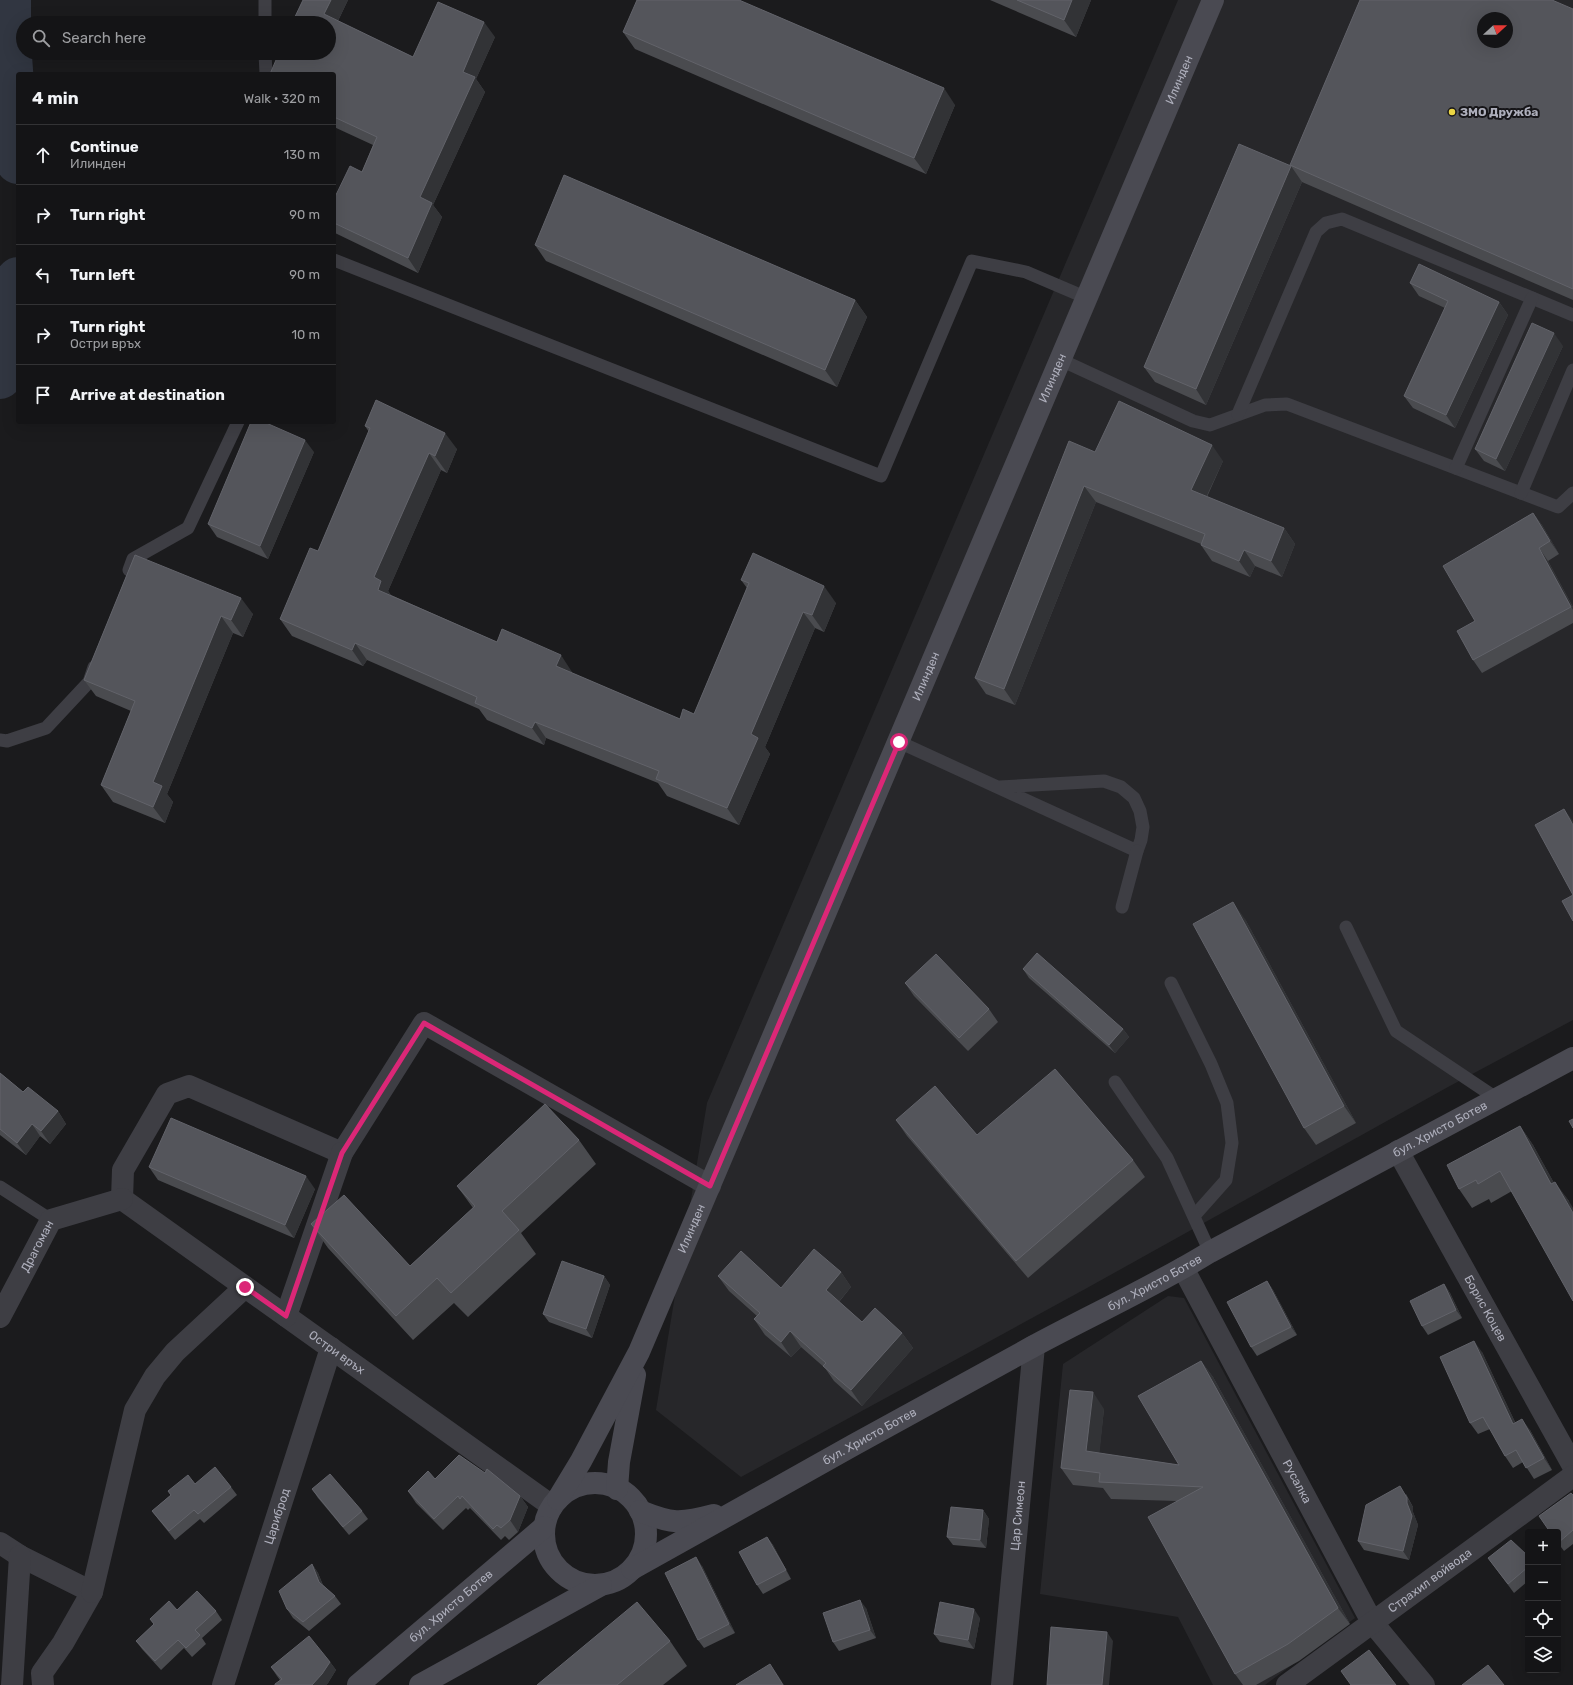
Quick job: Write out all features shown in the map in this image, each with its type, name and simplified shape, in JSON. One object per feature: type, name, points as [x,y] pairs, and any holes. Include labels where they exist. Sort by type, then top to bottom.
[{"type":"street","name":"Илинден","points":[[555,1502],[584,1455],[639,1352],[1213,0]]},
{"type":"street","points":[[286,1316],[342,1153],[424,1023],[710,1186]]},
{"type":"street","name":"бул. Христо Ботев","points":[[632,1569],[737,1509],[1034,1346],[1183,1268],[1496,1098],[1573,1058]]},
{"type":"street","points":[[122,1199],[123,1170],[167,1094],[189,1086],[342,1153]]},
{"type":"street","name":"Борис Коцев","points":[[1398,1151],[1573,1466]]},
{"type":"street","name":"Драгоман","points":[[0,1317],[51,1220],[122,1199]]},
{"type":"street","name":"Остри връх","points":[[122,1199],[331,1348],[555,1502]]},
{"type":"street","name":"Русалка","points":[[1183,1268],[1372,1622],[1424,1685]]},
{"type":"street","points":[[43,1685],[42,1673],[64,1642],[92,1592],[135,1410],[155,1376],[175,1352],[245,1287]]},
{"type":"street","name":"Цар Симеон","points":[[1002,1685],[1034,1346]]},
{"type":"street","name":"Цариброд","points":[[222,1685],[296,1462],[331,1348]]},
{"type":"street","name":"Илинден","points":[[617,1489],[619,1462],[639,1352]]},
{"type":"street","name":"Страхил войвода","points":[[1287,1685],[1573,1476]]},
{"type":"street","points":[[420,1685],[601,1585],[618,1580],[632,1569],[641,1556],[645,1541],[645,1525],[640,1511],[630,1498],[617,1489],[602,1484],[586,1484],[571,1489],[555,1502],[544,1527],[546,1550],[558,1570],[578,1583],[601,1585]]},
{"type":"street","name":"бул. Христо Ботев","points":[[640,1511],[674,1522],[694,1520],[737,1509]]},
{"type":"street","name":"бул. Христо Ботев","points":[[358,1685],[544,1527]]},
{"type":"street","points":[[0,1543],[20,1556],[92,1592]]},
{"type":"street","points":[[12,1685],[20,1556]]},
{"type":"lane","points":[[265,0],[265,16]]},
{"type":"lane","points":[[266,60],[266,72]]},
{"type":"lane","points":[[1238,414],[1316,232],[1326,223],[1342,219],[1573,315]]},
{"type":"lane","points":[[336,261],[881,476],[972,261],[1026,272],[1087,298]]},
{"type":"lane","points":[[1456,468],[1532,298]]},
{"type":"lane","points":[[1061,360],[1193,421],[1210,425],[1265,405],[1287,404],[1558,507],[1573,493]]},
{"type":"lane","points":[[1521,493],[1573,370]]},
{"type":"lane","points":[[125,581],[133,559],[188,528],[237,424]]},
{"type":"lane","points":[[0,740],[7,741],[46,728],[89,682],[99,653]]},
{"type":"lane","points":[[899,742],[1137,851]]},
{"type":"lane","points":[[1000,787],[1104,781],[1122,787],[1134,798],[1140,811],[1143,827],[1142,840],[1137,851],[1122,907]]},
{"type":"lane","points":[[1346,927],[1396,1031],[1496,1098]]},
{"type":"lane","points":[[1171,983],[1211,1064],[1227,1103],[1232,1143],[1226,1180],[1194,1216]]},
{"type":"lane","points":[[1115,1082],[1167,1158],[1210,1252]]},
{"type":"lane","points":[[0,1187],[51,1220]]},
{"type":"shaded area","points":[[1178,0],[1573,0],[1573,1020],[1448,1087],[1087,1288],[741,1477],[656,1410],[707,1103]]},
{"type":"shaded area","points":[[1168,1296],[1184,1298],[1355,1618],[1265,1685],[1213,1685],[1178,1617],[1040,1594],[1063,1364]]},
{"type":"building","points":[[303,0],[331,0],[324,14],[328,16],[295,16]]},
{"type":"building","points":[[637,0],[739,0],[944,88],[914,158],[623,32]]},
{"type":"building","points":[[1017,0],[1072,0],[1064,20]]},
{"type":"building","name":"ЗМО Дружба","points":[[1360,0],[1552,0],[1573,9],[1573,289],[1290,165]]},
{"type":"building","points":[[438,2],[484,22],[463,72],[475,77],[420,197],[432,203],[408,258],[336,224],[336,195],[350,166],[362,172],[377,137],[336,118],[336,72],[271,72],[276,60],[336,60],[336,20],[413,57]]},
{"type":"building","points":[[1239,144],[1291,166],[1196,389],[1144,367]]},
{"type":"building","points":[[564,175],[855,300],[825,370],[535,245]]},
{"type":"building","points":[[1419,264],[1499,302],[1446,415],[1404,396],[1448,301],[1410,283]]},
{"type":"building","points":[[1532,323],[1554,333],[1496,459],[1475,449]]},
{"type":"building","points":[[376,400],[445,433],[435,456],[429,453],[374,577],[381,581],[378,590],[497,642],[502,629],[561,655],[556,666],[680,719],[683,709],[694,714],[749,583],[741,580],[753,553],[824,586],[812,615],[803,612],[751,734],[758,738],[727,808],[656,779],[659,771],[535,722],[532,728],[475,703],[477,697],[355,643],[352,650],[280,619],[310,548],[318,551],[370,428],[365,426]]},
{"type":"building","points":[[1119,401],[1212,445],[1191,490],[1284,528],[1271,561],[1244,550],[1239,561],[1201,545],[1205,534],[1084,486],[1004,689],[975,678],[1069,441],[1095,452]]},
{"type":"building","points":[[250,424],[269,424],[305,440],[260,546],[208,524]]},
{"type":"building","points":[[1533,513],[1550,541],[1539,548],[1571,607],[1473,660],[1457,631],[1475,621],[1443,566]]},
{"type":"building","points":[[135,555],[241,598],[231,620],[221,616],[153,782],[162,786],[153,807],[101,785],[135,701],[84,680]]},
{"type":"building","points":[[1564,809],[1573,825],[1573,895],[1535,825]]},
{"type":"building","points":[[1573,895],[1573,921],[1562,901]]},
{"type":"building","points":[[1233,902],[1344,1106],[1304,1128],[1193,924]]},
{"type":"building","points":[[1037,953],[1123,1029],[1109,1045],[1023,969]]},
{"type":"building","points":[[936,954],[989,1009],[959,1038],[905,983]]},
{"type":"building","points":[[1055,1069],[1133,1160],[1016,1261],[896,1120],[935,1086],[977,1135]]},
{"type":"building","points":[[0,1073],[23,1092],[28,1087],[58,1111],[41,1131],[32,1124],[17,1143],[0,1129]]},
{"type":"building","points":[[545,1104],[579,1140],[502,1211],[519,1230],[451,1293],[437,1278],[396,1316],[311,1224],[344,1195],[410,1266],[475,1206],[457,1186]]},
{"type":"building","points":[[171,1118],[306,1176],[285,1225],[149,1167]]},
{"type":"building","points":[[1573,1119],[1573,1128],[1569,1121]]},
{"type":"building","points":[[1520,1126],[1551,1184],[1555,1182],[1573,1213],[1573,1301],[1500,1171],[1478,1184],[1476,1180],[1459,1189],[1447,1165]]},
{"type":"building","points":[[814,1249],[841,1272],[826,1290],[862,1322],[875,1308],[902,1333],[851,1390],[823,1366],[826,1363],[790,1331],[781,1342],[754,1319],[760,1313],[718,1276],[741,1251],[781,1288]]},
{"type":"building","points":[[562,1261],[604,1276],[586,1329],[543,1314]]},
{"type":"building","points":[[1267,1281],[1291,1327],[1251,1347],[1227,1302]]},
{"type":"building","points":[[1444,1284],[1456,1310],[1422,1326],[1410,1301]]},
{"type":"building","points":[[1474,1341],[1513,1424],[1522,1419],[1544,1458],[1526,1468],[1516,1450],[1505,1456],[1483,1417],[1470,1423],[1440,1357]]},
{"type":"building","points":[[1201,1361],[1338,1608],[1288,1644],[1235,1674],[1148,1517],[1203,1487],[1099,1482],[1100,1473],[1061,1468],[1070,1390],[1093,1392],[1086,1451],[1179,1465],[1138,1396]]},
{"type":"building","points":[[459,1455],[485,1473],[487,1469],[520,1496],[510,1520],[501,1528],[497,1525],[493,1529],[462,1496],[460,1499],[458,1496],[434,1519],[408,1491],[428,1471],[435,1479]]},
{"type":"building","points":[[215,1467],[231,1487],[198,1514],[194,1510],[169,1531],[152,1511],[171,1495],[168,1491],[188,1475],[195,1484]]},
{"type":"building","points":[[330,1474],[362,1511],[343,1527],[312,1489]]},
{"type":"building","points":[[1400,1486],[1407,1498],[1407,1503],[1412,1516],[1403,1551],[1358,1541],[1366,1505]]},
{"type":"building","points":[[1571,1493],[1573,1495],[1573,1530],[1561,1540],[1561,1529],[1548,1529],[1539,1516]]},
{"type":"building","points":[[951,1507],[983,1510],[980,1540],[947,1537]]},
{"type":"building","points":[[767,1537],[786,1570],[757,1585],[739,1552]]},
{"type":"building","points":[[1511,1540],[1525,1553],[1525,1570],[1508,1584],[1488,1558]]},
{"type":"building","points":[[696,1557],[729,1624],[698,1640],[665,1573]]},
{"type":"building","points":[[312,1564],[319,1582],[335,1596],[303,1622],[287,1609],[279,1591]]},
{"type":"building","points":[[197,1591],[216,1611],[195,1630],[200,1635],[186,1648],[178,1640],[155,1661],[136,1641],[154,1624],[150,1619],[169,1601],[177,1610]]},
{"type":"building","points":[[860,1600],[870,1630],[833,1642],[823,1613]]},
{"type":"building","points":[[637,1602],[670,1641],[617,1685],[537,1685]]},
{"type":"building","points":[[940,1602],[974,1609],[968,1640],[934,1634]]},
{"type":"building","points":[[1051,1627],[1107,1632],[1102,1685],[1047,1685]]},
{"type":"building","points":[[309,1636],[330,1662],[322,1674],[312,1685],[275,1685],[282,1679],[271,1667]]},
{"type":"building","points":[[1369,1650],[1396,1685],[1351,1685],[1341,1671]]},
{"type":"building","points":[[770,1664],[783,1685],[736,1685]]},
{"type":"building","points":[[1488,1665],[1504,1685],[1462,1685]]},
{"type":"waterway","points":[[9,0],[9,44],[16,136]]},
{"type":"waterway","points":[[0,377],[16,290]]},
{"type":"place","name":"ЗМО Дружба","points":[[1452,112]]},
{"type":"route","points":[[245,1287],[286,1316],[342,1153],[424,1023],[710,1186],[899,742]]}]
